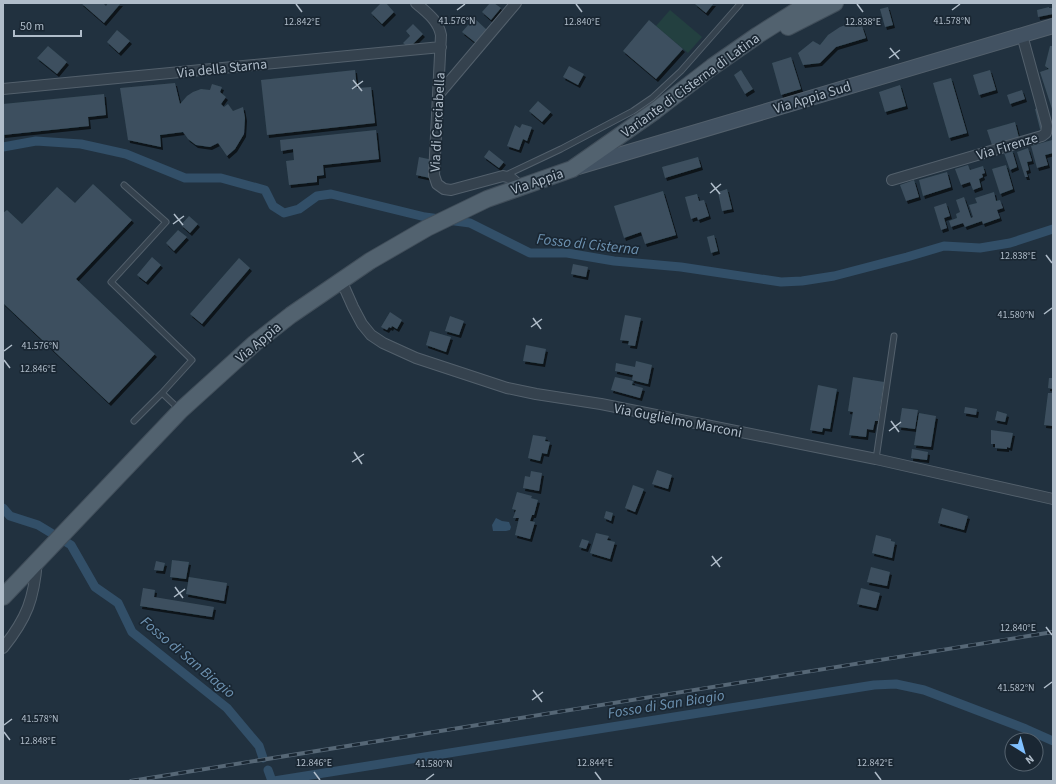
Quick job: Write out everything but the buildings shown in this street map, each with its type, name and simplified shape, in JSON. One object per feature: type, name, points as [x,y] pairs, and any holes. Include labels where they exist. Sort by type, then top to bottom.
[{"type":"main road","points":[[712,67],[793,3]]},
{"type":"main road","name":"Variante di Cisterna di Latina","points":[[572,169],[655,111],[712,67],[772,25],[809,3]]},
{"type":"main road","points":[[712,67],[835,3]]},
{"type":"main road","name":"Via Appia Sud","points":[[572,169],[1053,26]]},
{"type":"main road","name":"Via Appia","points":[[3,597],[180,410],[266,334],[341,280],[384,252],[436,223],[477,203],[520,186],[572,169]]},
{"type":"street","name":"Via di Cerciabella","points":[[416,3],[438,24],[441,35],[434,174],[437,184],[442,188],[451,190],[504,176]]},
{"type":"street","points":[[439,94],[516,3]]},
{"type":"street","name":"Via Firenze","points":[[892,180],[1034,138],[1046,133],[1048,129],[1047,124],[1022,35]]},
{"type":"street","name":"Via della Starna","points":[[3,89],[441,47]]},
{"type":"street","points":[[504,176],[513,179],[520,186]]},
{"type":"street","name":"Via Guglielmo Marconi","points":[[341,280],[358,317],[371,335],[382,343],[404,354],[438,366],[525,392],[609,406],[876,459],[1053,499]]},
{"type":"street","points":[[3,648],[19,626],[29,606],[41,557]]},
{"type":"lane","points":[[504,176],[549,155],[646,103],[664,89],[681,72],[740,4]]},
{"type":"lane","points":[[124,185],[166,222],[111,282],[192,360],[134,421]]},
{"type":"lane","points":[[876,459],[894,336]]},
{"type":"lane","points":[[162,392],[180,410]]},
{"type":"green space","points":[[670,10],[702,37],[688,53],[656,26]]},
{"type":"water","points":[[496,518],[509,522],[511,527],[510,530],[493,531],[492,525]]},
{"type":"waterway","name":"Fosso di Cisterna","points":[[3,147],[36,141],[81,144],[126,154],[185,178],[221,178],[265,190],[273,206],[284,213],[299,209],[317,196],[331,194],[425,217],[470,223],[530,253],[567,253],[614,261],[681,267],[781,282],[802,281],[834,276],[944,246],[980,248],[1010,243],[1053,229]]},
{"type":"waterway","name":"Fosso di San Biagio","points":[[3,508],[10,516],[38,525],[71,545],[95,587],[118,603],[132,632],[227,708],[259,746],[263,758]]},
{"type":"waterway","name":"Fosso di San Biagio","points":[[274,781],[874,685],[896,684],[924,690],[1026,729],[1053,741]]},
{"type":"waterway","name":"Fosso di San Biagio","points":[[268,770],[272,781]]},
{"type":"railway","points":[[131,781],[1053,632]]}]
